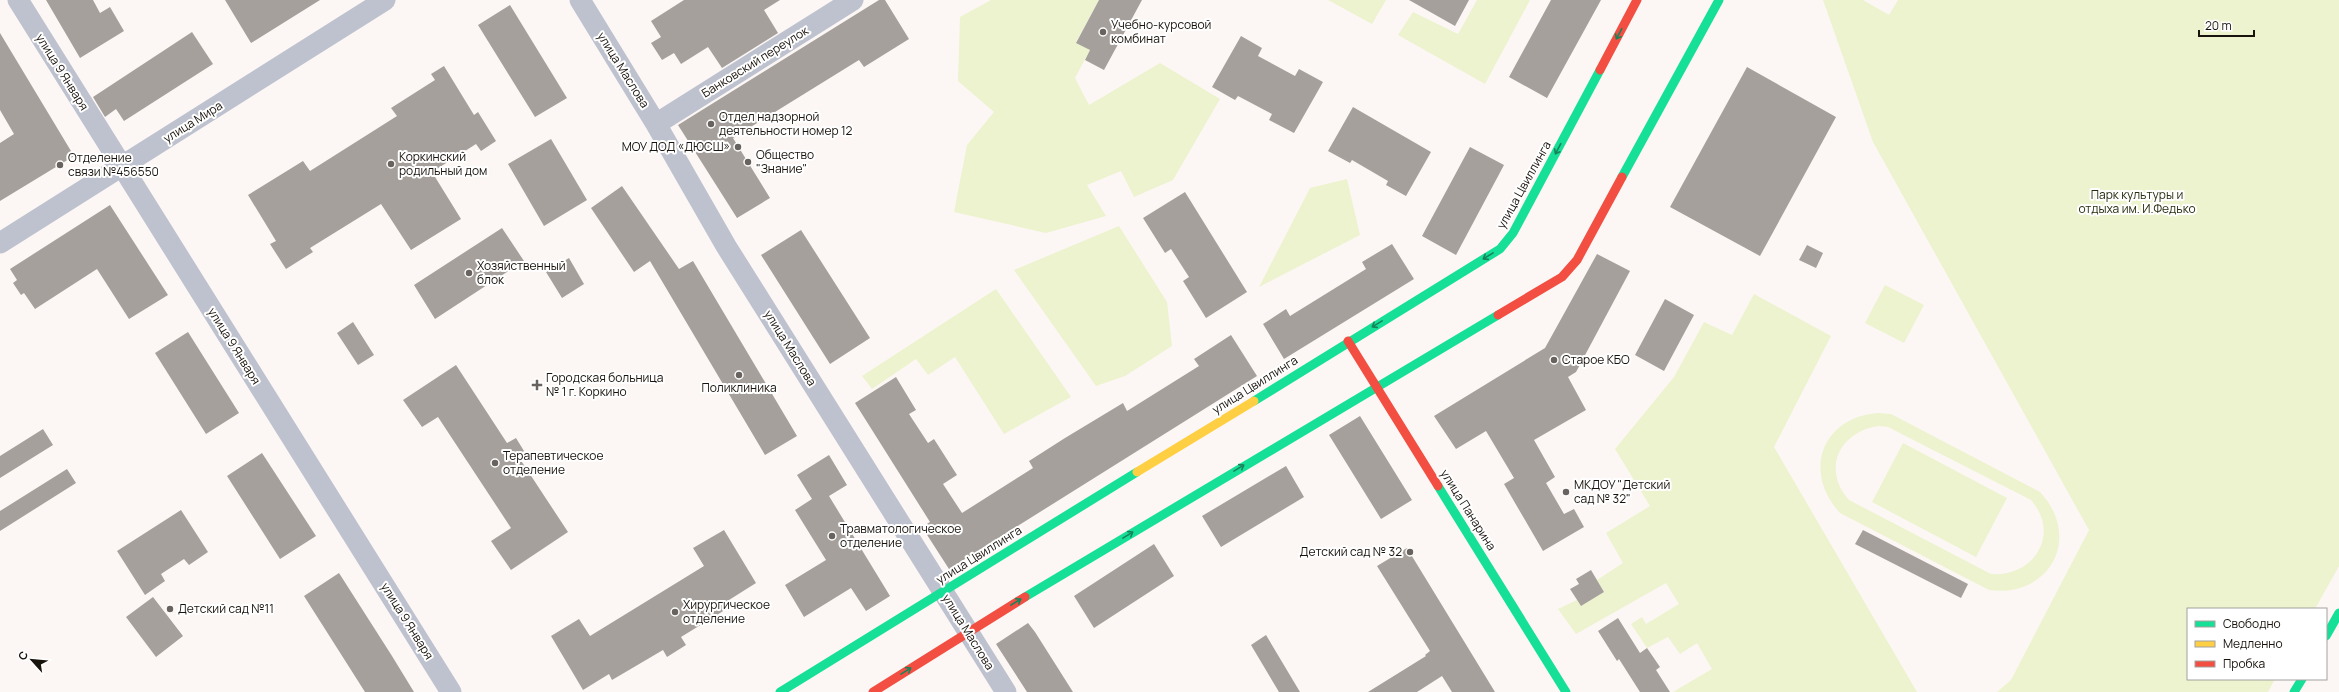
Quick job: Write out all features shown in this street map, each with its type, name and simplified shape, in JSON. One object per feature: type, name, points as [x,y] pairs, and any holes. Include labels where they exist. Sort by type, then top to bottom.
[{"type":"street","name":"улица 9 Января","points":[[18,0],[121,167],[451,692]]},
{"type":"street","name":"улица Мира","points":[[0,243],[385,0]]},
{"type":"street","name":"улица Маслова","points":[[580,0],[656,124],[726,246],[1006,692]]},
{"type":"street","name":"Банковский переулок","points":[[656,124],[853,0]]},
{"type":"street","name":"улица Цвиллинга","points":[[780,692],[1500,248],[1513,233],[1637,0]]},
{"type":"street","points":[[874,692],[967,631],[1562,277],[1577,260],[1719,0]]},
{"type":"street","name":"улица Панарина","points":[[1348,341],[1566,692]]},
{"type":"street","points":[[2327,634],[2339,613]]},
{"type":"street","points":[[2294,692],[2301,680]]},
{"type":"green space","points":[[991,0],[1099,0],[1076,42],[1090,50],[1075,78],[1089,105],[1160,63],[1220,99],[1173,180],[1134,197],[1121,171],[1087,185],[1106,216],[1046,233],[954,212],[967,145],[994,112],[958,81],[960,17]]},
{"type":"green space","points":[[1328,0],[1386,0],[1372,24]]},
{"type":"green space","points":[[1477,0],[1530,0],[1485,84],[1398,35],[1413,12],[1458,34]]},
{"type":"green space","name":"Парк культуры и отдыха им. И.Федько","points":[[1823,0],[1863,0],[1889,15],[1898,0],[2339,0],[2339,566],[2316,608],[2187,608],[2187,680],[2274,680],[2268,692],[1997,692],[2011,680],[2089,530],[1873,142]]},
{"type":"green space","points":[[1347,179],[1360,235],[1259,287],[1310,188]]},
{"type":"green space","points":[[1119,226],[1167,302],[1172,346],[1125,376],[1096,386],[1014,270]]},
{"type":"green space","points":[[1885,285],[1924,305],[1904,343],[1865,323]]},
{"type":"green space","points":[[996,289],[1071,397],[1004,434],[955,357],[928,375],[916,359],[872,389],[862,376]]},
{"type":"green space","points":[[1754,294],[1831,336],[1774,447],[1917,692],[1673,692],[1712,669],[1697,643],[1680,654],[1668,637],[1647,648],[1631,624],[1642,617],[1646,624],[1679,604],[1666,583],[1576,634],[1558,609],[1577,600],[1581,606],[1604,592],[1597,580],[1623,563],[1606,533],[1650,506],[1615,449],[1674,377],[1704,322],[1732,335]]},
{"type":"green space","points":[[1878,413],[1891,414],[2040,492],[2052,509],[2058,527],[2059,545],[2054,561],[2043,574],[2029,584],[2011,590],[1989,590],[1840,513],[1828,497],[1822,481],[1821,464],[1824,449],[1831,436],[1843,425],[1859,417]],"holes":[[[1879,426],[1888,427],[2031,500],[2040,513],[2043,526],[2043,539],[2038,551],[2030,561],[2020,568],[2006,573],[1991,574],[1849,500],[1841,488],[1836,476],[1836,464],[1839,453],[1845,443],[1854,435],[1865,429]]]},
{"type":"green space","points":[[1903,443],[2007,498],[1976,557],[1872,502]]},
{"type":"building","points":[[46,0],[93,0],[100,13],[110,7],[124,31],[80,58]]},
{"type":"building","points":[[225,0],[320,0],[251,43]]},
{"type":"building","points":[[684,0],[780,0],[764,10],[778,33],[722,68],[708,47],[681,64],[674,53],[662,60],[651,43],[661,37],[651,21]]},
{"type":"building","points":[[879,0],[885,0],[909,39],[864,67],[859,60],[733,138],[770,198],[737,218],[678,125]]},
{"type":"building","name":"Учебно-курсовой комбинат","points":[[1099,0],[1142,0],[1104,70],[1085,60],[1090,50],[1076,43]]},
{"type":"building","points":[[1409,0],[1469,0],[1455,26]]},
{"type":"building","points":[[1551,0],[1601,0],[1547,98],[1509,77]]},
{"type":"building","points":[[510,5],[567,98],[535,117],[478,25]]},
{"type":"building","points":[[192,32],[213,64],[124,121],[116,109],[105,117],[93,97]]},
{"type":"building","points":[[0,33],[74,156],[0,201],[0,143],[14,134],[0,110]]},
{"type":"building","points":[[1241,36],[1262,48],[1258,56],[1295,76],[1299,69],[1323,82],[1294,133],[1269,120],[1272,114],[1238,96],[1235,100],[1212,87]]},
{"type":"building","name":"Коркинский родильный дом","points":[[444,66],[474,115],[478,112],[496,141],[481,151],[476,144],[432,172],[461,219],[411,250],[381,204],[310,248],[313,252],[286,269],[270,244],[276,241],[248,195],[303,161],[310,171],[397,116],[391,108],[435,80],[431,74]]},
{"type":"building","points":[[1747,67],[1836,117],[1760,256],[1670,207]]},
{"type":"building","points":[[1353,107],[1431,152],[1406,196],[1386,185],[1388,181],[1352,160],[1350,163],[1328,151]]},
{"type":"building","points":[[551,139],[587,200],[544,226],[508,164]]},
{"type":"building","points":[[1470,147],[1504,165],[1456,255],[1422,236]]},
{"type":"building","name":"Поликлиника","points":[[622,186],[679,269],[693,261],[797,436],[765,455],[650,261],[634,272],[591,208]]},
{"type":"building","points":[[1185,192],[1247,292],[1206,318],[1183,281],[1189,277],[1171,249],[1165,253],[1143,218]]},
{"type":"building","points":[[110,205],[168,295],[129,319],[97,269],[35,309],[24,293],[21,295],[13,283],[17,280],[10,269]]},
{"type":"building","name":"Хозяйственный блок","points":[[502,228],[524,261],[435,319],[414,285]]},
{"type":"building","points":[[801,230],[870,338],[830,364],[761,255]]},
{"type":"building","points":[[1392,244],[1414,279],[1284,359],[1263,324],[1286,309],[1290,316],[1366,269],[1362,262]]},
{"type":"building","points":[[1807,245],[1823,253],[1816,268],[1799,260]]},
{"type":"building","points":[[1597,254],[1630,271],[1576,372],[1568,377],[1586,410],[1534,440],[1555,477],[1546,483],[1564,514],[1574,509],[1584,527],[1543,551],[1504,484],[1514,478],[1486,431],[1456,449],[1434,416],[1545,348]]},
{"type":"building","points":[[569,258],[584,284],[562,298],[546,272]]},
{"type":"building","points":[[1665,299],[1694,315],[1664,371],[1635,355]]},
{"type":"building","points":[[353,322],[374,355],[358,365],[337,333]]},
{"type":"building","points":[[188,332],[239,413],[206,434],[155,353]]},
{"type":"building","points":[[1231,335],[1257,376],[949,569],[922,527],[930,522],[855,403],[896,377],[916,410],[909,414],[928,443],[934,439],[957,475],[943,484],[962,513],[1033,468],[1029,461],[1065,438],[1123,403],[1127,411],[1199,366],[1194,359]]},
{"type":"building","name":"Терапевтическое отделение","points":[[456,365],[507,443],[516,438],[524,451],[518,456],[568,532],[511,570],[491,541],[511,528],[438,417],[422,427],[403,400]]},
{"type":"building","points":[[1360,416],[1412,500],[1381,519],[1329,435]]},
{"type":"building","points":[[43,429],[53,445],[0,478],[0,456]]},
{"type":"building","points":[[262,453],[316,536],[280,559],[227,476]]},
{"type":"building","name":"Травматологическое отделение","points":[[829,455],[847,485],[829,496],[890,596],[866,611],[851,588],[804,617],[785,585],[826,560],[795,510],[812,499],[797,475]]},
{"type":"building","points":[[1286,466],[1304,497],[1221,547],[1202,516]]},
{"type":"building","points":[[67,469],[76,483],[0,531],[0,511]]},
{"type":"building","points":[[181,510],[208,552],[189,565],[184,559],[161,574],[165,581],[145,595],[117,551]]},
{"type":"building","name":"Хирургическое отделение","points":[[724,530],[756,583],[729,600],[733,605],[681,637],[686,645],[667,657],[663,650],[612,680],[609,674],[583,690],[551,636],[579,619],[590,636],[704,566],[693,548]]},
{"type":"building","points":[[1863,530],[1968,584],[1961,598],[1855,544]]},
{"type":"building","points":[[1154,544],[1174,576],[1094,628],[1074,596]]},
{"type":"building","points":[[1407,548],[1495,692],[1452,692],[1442,676],[1417,692],[1368,692],[1426,656],[1425,655],[1430,651],[1377,566]]},
{"type":"building","points":[[1591,570],[1604,592],[1581,606],[1570,589],[1579,584],[1576,579]]},
{"type":"building","points":[[339,573],[414,692],[365,692],[304,596]]},
{"type":"building","points":[[153,597],[183,636],[156,657],[126,617]]},
{"type":"building","points":[[1618,618],[1640,653],[1647,648],[1660,667],[1656,670],[1670,692],[1640,692],[1619,659],[1617,661],[1598,631]]},
{"type":"building","points":[[1028,623],[1073,692],[1027,692],[996,644]]},
{"type":"building","points":[[1266,635],[1300,692],[1279,692],[1251,645]]},
{"type":"traffic: fast","points":[[1622,177],[1719,0]]},
{"type":"traffic: fast","points":[[1254,401],[1500,249],[1513,233],[1600,70]]},
{"type":"traffic: fast","points":[[1025,597],[1498,315]]},
{"type":"traffic: fast","points":[[780,692],[1137,472]]},
{"type":"traffic: fast","points":[[1438,486],[1566,692]]},
{"type":"traffic: fast","points":[[2327,634],[2339,613]]},
{"type":"traffic: fast","points":[[2294,692],[2301,680]]},
{"type":"traffic: slow","points":[[1137,472],[1254,401]]},
{"type":"traffic: jam","points":[[1600,70],[1637,0]]},
{"type":"traffic: jam","points":[[1498,315],[1562,277],[1577,260],[1622,177]]},
{"type":"traffic: jam","points":[[1348,341],[1438,486]]},
{"type":"traffic: jam","points":[[873,692],[1025,597]]},
{"type":"place","name":"Учебно-курсовой комбинат","points":[[1103,32]]},
{"type":"place","name":"Отдел надзорной деятельности номер 12","points":[[711,124]]},
{"type":"place","name":"МОУ ДОД «ДЮСШ»","points":[[738,147]]},
{"type":"place","name":"Общество \"Знание\"","points":[[748,162]]},
{"type":"place","name":"Коркинский родильный дом","points":[[391,164]]},
{"type":"place","name":"Отделение связи №456550","points":[[60,165]]},
{"type":"place","name":"Хозяйственный блок","points":[[469,273]]},
{"type":"place","name":"Старое КБО","points":[[1554,360]]},
{"type":"place","name":"Поликлиника","points":[[739,375]]},
{"type":"place","name":"Городская больница № 1 г. Коркино","points":[[537,385]]},
{"type":"place","name":"Терапевтическое отделение","points":[[495,463]]},
{"type":"place","name":"МКДОУ \"Детский сад № 32\"","points":[[1566,492]]},
{"type":"place","name":"Травматологическое отделение","points":[[832,536]]},
{"type":"place","name":"Детский сад № 32","points":[[1410,552]]},
{"type":"place","name":"Детский сад №11","points":[[170,609]]},
{"type":"place","name":"Хирургическое отделение","points":[[675,612]]}]
